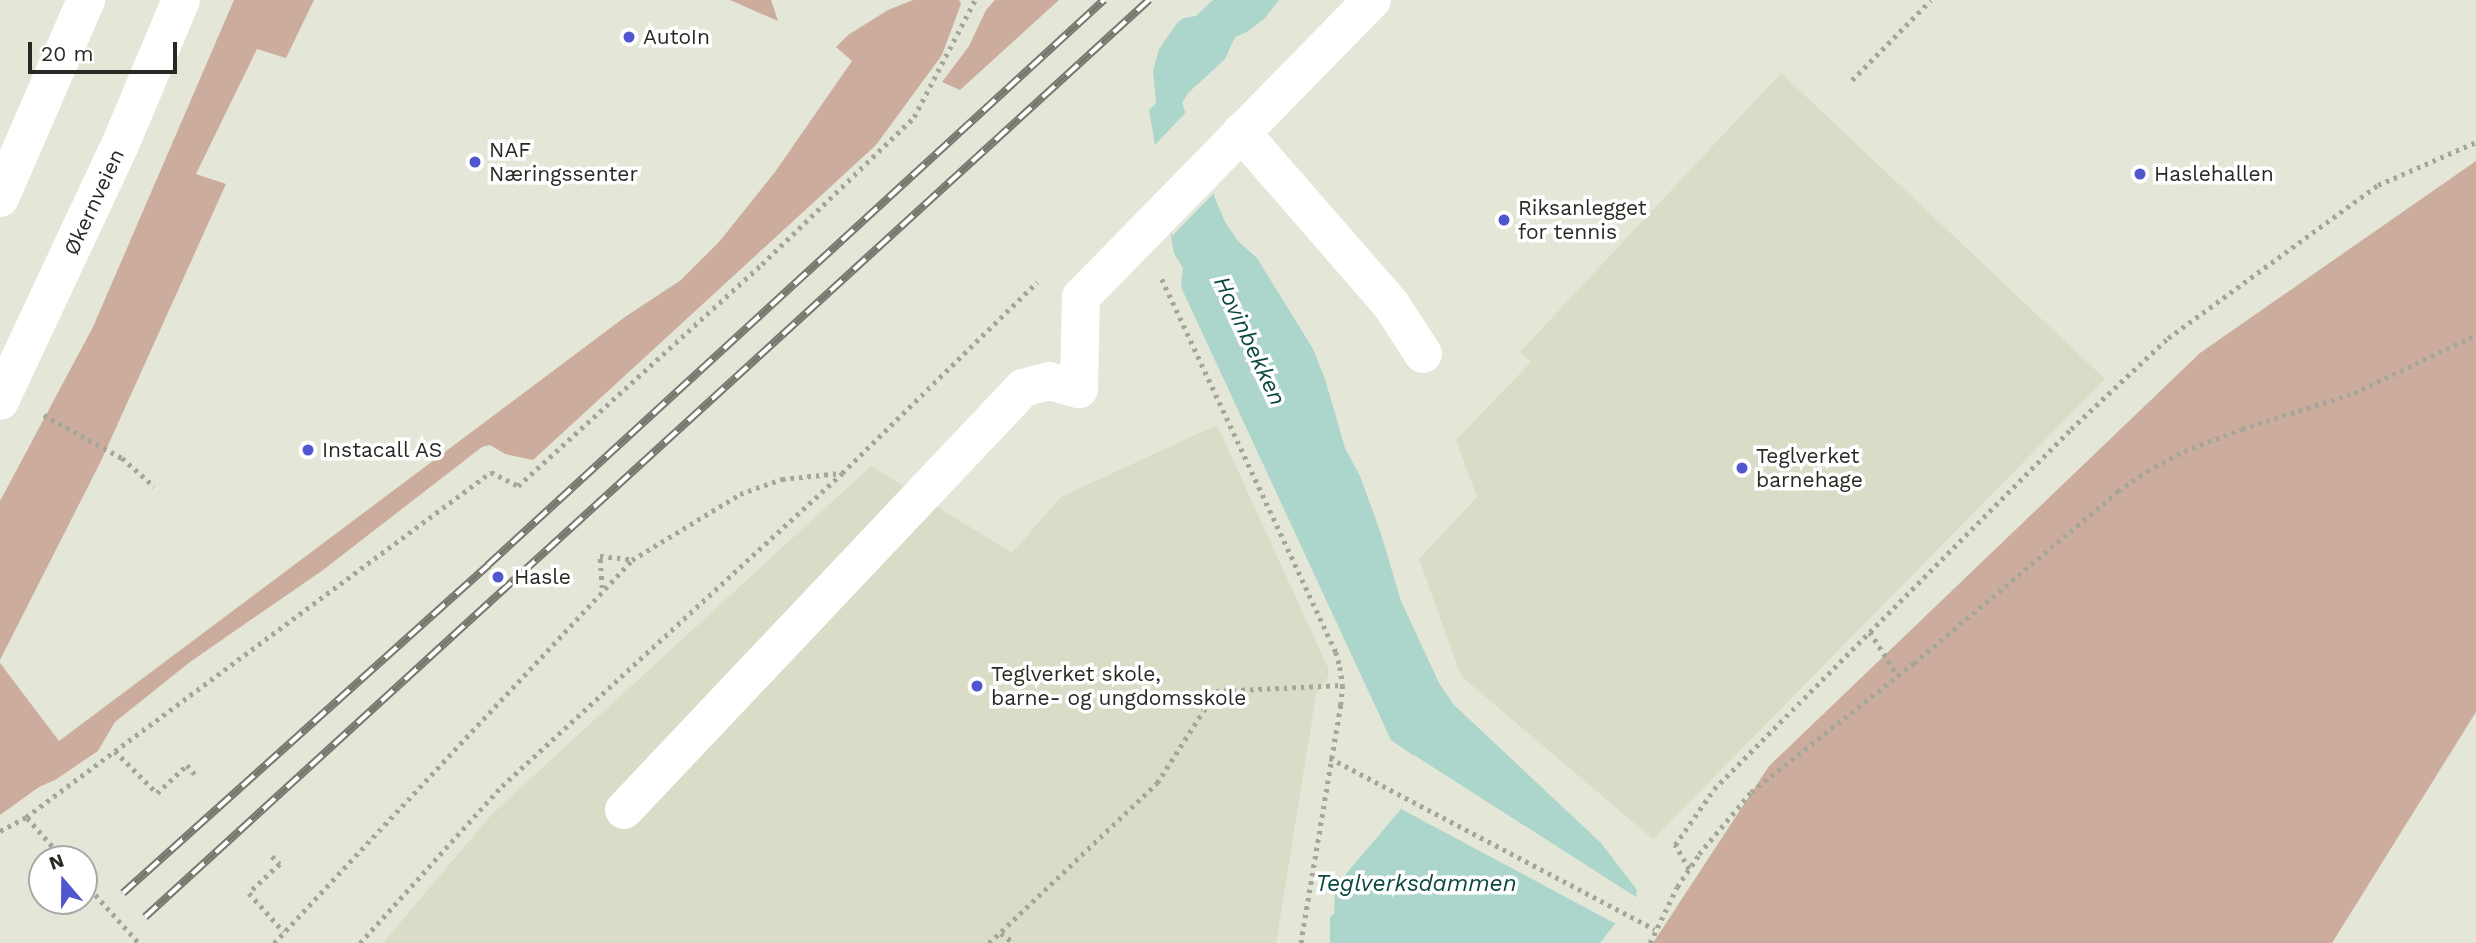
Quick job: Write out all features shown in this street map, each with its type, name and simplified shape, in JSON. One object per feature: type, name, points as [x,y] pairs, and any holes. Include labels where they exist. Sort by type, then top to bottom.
[{"type":"main road","points":[[0,198],[86,0]]},
{"type":"main road","name":"Økernveien","points":[[17,405],[120,145],[181,0]]},
{"type":"main road","points":[[624,810],[1023,388],[1049,381],[1079,389],[1081,298],[1206,166],[1372,0]]},
{"type":"main road","points":[[1241,132],[1392,306],[1423,354]]},
{"type":"path","points":[[0,831],[26,817],[491,472],[518,486],[762,264],[914,117],[975,0]]},
{"type":"path","points":[[1853,80],[1931,0]]},
{"type":"path","points":[[1689,869],[1675,845],[1714,789],[2071,429],[2168,338],[2378,185],[2476,142]]},
{"type":"path","points":[[1137,239],[1158,270],[1336,652],[1343,685],[1301,943]]},
{"type":"path","points":[[360,943],[502,786],[842,473],[1046,273]]},
{"type":"path","points":[[1650,943],[1689,869],[1728,817],[1751,792],[1898,676],[2118,491],[2147,471],[2184,452],[2242,429],[2354,393],[2476,335]]},
{"type":"path","points":[[17,405],[122,458],[154,486]]},
{"type":"path","points":[[274,943],[632,559],[740,494],[782,479],[842,473]]},
{"type":"path","points":[[602,589],[600,556],[632,559]]},
{"type":"path","points":[[1870,632],[1898,676]]},
{"type":"path","points":[[989,943],[1157,783],[1216,691],[1343,685]]},
{"type":"path","points":[[115,751],[157,793],[187,765],[197,777]]},
{"type":"path","points":[[1330,758],[1656,929]]},
{"type":"path","points":[[26,817],[51,845]]},
{"type":"path","points":[[272,856],[280,864],[249,893],[284,933]]},
{"type":"path","points":[[98,898],[139,943]]},
{"type":"path","points":[[1000,933],[1014,943]]},
{"type":"shaded area","points":[[234,0],[314,0],[286,58],[257,49],[196,174],[226,184],[101,461],[0,660],[0,501],[93,327]]},
{"type":"shaded area","points":[[730,0],[771,0],[778,21]]},
{"type":"shaded area","points":[[913,0],[959,0],[961,4],[942,55],[876,145],[533,460],[505,454],[490,445],[482,447],[323,570],[190,662],[115,722],[98,751],[55,780],[39,787],[0,815],[0,663],[59,741],[625,317],[681,280],[719,242],[775,172],[852,61],[836,47],[848,35],[888,10]]},
{"type":"shaded area","points":[[995,0],[1059,0],[960,90],[942,82],[969,46],[986,10]]},
{"type":"shaded area","name":"Teglverket barnehage","points":[[1781,73],[2105,379],[1653,839],[1461,676],[1419,559],[1477,497],[1456,440],[1531,362],[1520,352]]},
{"type":"shaded area","points":[[2476,161],[2476,712],[2332,943],[1653,943],[1769,766],[2200,353]]},
{"type":"shaded area","name":"Teglverket skole, barne- og ungdomsskole","points":[[1217,425],[1329,670],[1328,677],[1316,695],[1276,943],[383,943],[492,814],[871,466],[1012,553],[1061,497]]},
{"type":"water","points":[[1213,0],[1279,0],[1265,18],[1247,32],[1235,37],[1225,59],[1188,93],[1182,103],[1215,198],[1225,222],[1238,241],[1257,258],[1313,349],[1325,379],[1345,448],[1360,476],[1381,534],[1401,601],[1439,683],[1454,705],[1601,843],[1637,890],[1636,897],[1600,943],[1330,943],[1330,917],[1334,914],[1335,887],[1401,809],[1414,756],[1391,740],[1181,287],[1183,268],[1174,253],[1149,110],[1156,103],[1153,71],[1159,49],[1178,22],[1196,16]]},
{"type":"pier","points":[[1186,112],[1214,193],[1172,236],[1153,147]]},
{"type":"pier","points":[[1414,755],[1636,897],[1616,924],[1401,809]]},
{"type":"railway","points":[[123,893],[488,565],[1104,0]]},
{"type":"railway","points":[[145,917],[1149,0]]},
{"type":"place","name":"AutoIn","points":[[629,37]]},
{"type":"place","name":"NAF Næringssenter","points":[[475,162]]},
{"type":"place","name":"Haslehallen","points":[[2140,174]]},
{"type":"place","name":"Riksanlegget for tennis","points":[[1504,220]]},
{"type":"place","name":"Instacall AS","points":[[308,450]]},
{"type":"place","name":"Teglverket barnehage","points":[[1742,468]]},
{"type":"place","name":"Hasle","points":[[498,577]]},
{"type":"place","name":"Teglverket skole, barne- og ungdomsskole","points":[[977,686]]},
{"type":"water label","name":"Hovinbekken","points":[[1249,341]]},
{"type":"water label","name":"Teglverksdammen","points":[[1416,884]]}]
